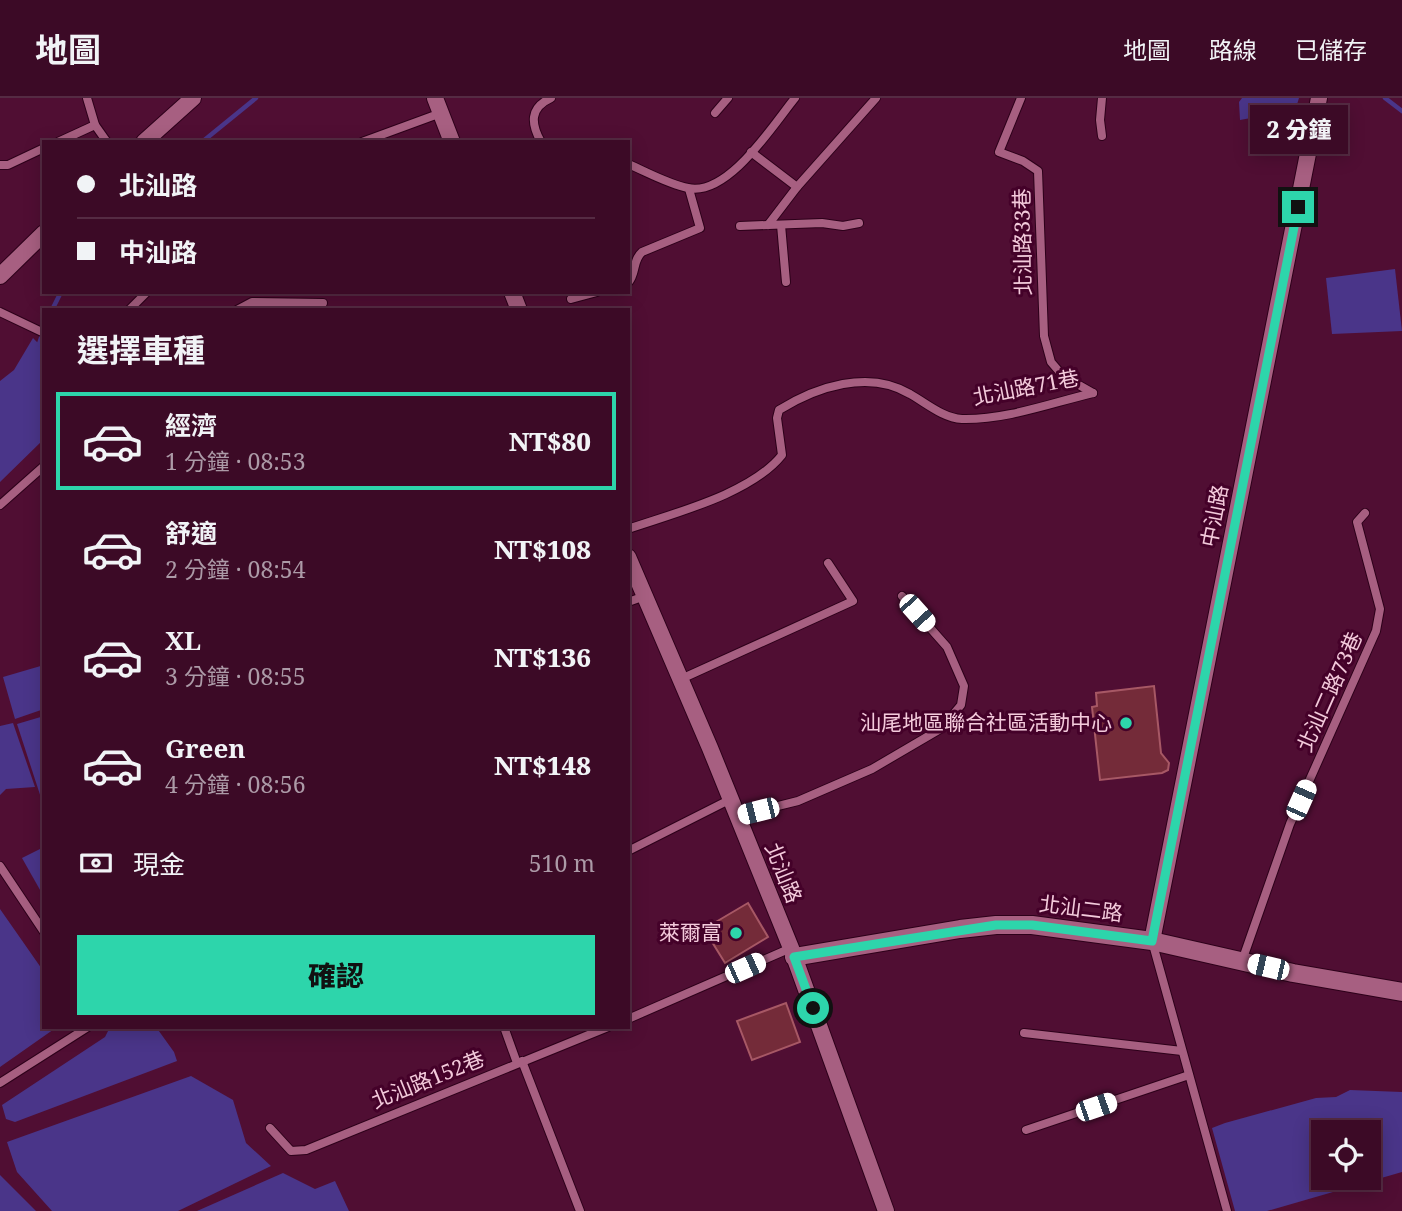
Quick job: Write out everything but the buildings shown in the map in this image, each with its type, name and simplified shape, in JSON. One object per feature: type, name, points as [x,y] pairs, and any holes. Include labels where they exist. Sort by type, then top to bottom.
[{"type":"street","points":[[146,140],[193,98]]},
{"type":"street","name":"中汕路","points":[[1152,941],[1319,98]]},
{"type":"street","points":[[438,106],[451,140]]},
{"type":"street","points":[[0,276],[42,235]]},
{"type":"street","name":"北汕路","points":[[630,561],[731,799],[792,952],[886,1211]]},
{"type":"street","name":"北汕二路","points":[[792,952],[996,925],[1032,925],[1152,941],[1293,973],[1402,992]]},
{"type":"lane","points":[[87,98],[94,125],[105,140]]},
{"type":"lane","points":[[540,140],[533,127],[533,119],[541,105],[551,98]]},
{"type":"lane","points":[[715,113],[728,98]]},
{"type":"lane","points":[[630,165],[689,189],[726,178],[795,98]]},
{"type":"lane","points":[[768,225],[797,187],[876,98]]},
{"type":"lane","name":"北汕路33巷","points":[[1021,98],[999,152],[1023,160],[1038,171],[1044,336],[1051,362],[1063,376],[1093,393]]},
{"type":"lane","points":[[1101,98],[1102,136]]},
{"type":"lane","points":[[366,140],[438,106]]},
{"type":"lane","points":[[62,140],[94,125]]},
{"type":"lane","points":[[0,165],[8,165],[42,149]]},
{"type":"lane","points":[[751,152],[797,187]]},
{"type":"lane","points":[[630,281],[633,278],[635,260],[642,252],[700,228],[689,189]]},
{"type":"lane","points":[[740,226],[822,223],[843,226],[859,223]]},
{"type":"lane","points":[[780,225],[786,282]]},
{"type":"lane","points":[[131,308],[145,294]]},
{"type":"lane","points":[[571,299],[590,294]]},
{"type":"lane","points":[[241,308],[252,302],[323,303]]},
{"type":"lane","points":[[0,312],[42,332]]},
{"type":"lane","name":"北汕路71巷","points":[[630,528],[732,492],[774,465],[782,455],[777,418],[779,410],[798,398],[841,383],[875,382],[906,391],[944,415],[961,419],[1006,415],[1093,393]]},
{"type":"lane","points":[[0,505],[42,468]]},
{"type":"lane","name":"北汕二路73巷","points":[[1242,961],[1290,824],[1376,631],[1380,609],[1357,522],[1365,513]]},
{"type":"lane","points":[[681,679],[853,601],[828,563]]},
{"type":"lane","points":[[630,602],[645,596]]},
{"type":"lane","points":[[738,816],[798,801],[872,769],[942,728],[961,705],[964,686],[947,647],[902,596]]},
{"type":"lane","points":[[630,850],[731,799]]},
{"type":"lane","points":[[0,866],[42,929]]},
{"type":"lane","points":[[1152,941],[1227,1211]]},
{"type":"lane","points":[[630,1018],[792,952]]},
{"type":"lane","points":[[0,1083],[85,1029]]},
{"type":"lane","points":[[505,1029],[580,1211]]},
{"type":"lane","name":"北汕路152巷","points":[[270,1128],[291,1151],[298,1152],[603,1029]]},
{"type":"lane","points":[[1024,1033],[1182,1051]]},
{"type":"lane","points":[[1026,1130],[1189,1075]]},
{"type":"shaded area","points":[[1242,98],[1299,98],[1295,111],[1263,107],[1262,116],[1240,120],[1239,102]]},
{"type":"shaded area","points":[[1395,269],[1402,331],[1332,334],[1326,278]]},
{"type":"shaded area","points":[[33,338],[42,347],[42,441],[0,482],[0,381],[14,370]]},
{"type":"shaded area","points":[[42,666],[42,710],[15,719],[3,677]]},
{"type":"shaded area","points":[[42,717],[42,801],[17,724]]},
{"type":"shaded area","points":[[13,723],[35,787],[6,789],[0,795],[0,726]]},
{"type":"shaded area","points":[[42,848],[42,893],[22,858]]},
{"type":"shaded area","points":[[0,909],[42,969],[42,1029],[54,1029],[0,1067]]},
{"type":"shaded area","points":[[109,1029],[157,1029],[174,1052],[177,1061],[15,1122],[6,1119],[2,1105],[105,1037]]},
{"type":"shaded area","points":[[191,1076],[233,1100],[246,1143],[271,1166],[178,1211],[52,1211],[17,1172],[7,1142]]},
{"type":"shaded area","points":[[1350,1090],[1402,1092],[1402,1172],[1381,1178],[1381,1120],[1311,1120],[1311,1190],[1340,1190],[1267,1211],[1235,1211],[1212,1128],[1316,1098],[1336,1097]]},
{"type":"shaded area","points":[[283,1173],[315,1189],[335,1181],[349,1211],[197,1211]]},
{"type":"shaded area","points":[[0,1175],[36,1211],[0,1211]]},
{"type":"waterway","points":[[204,140],[256,98]]},
{"type":"waterway","points":[[1385,98],[1402,111]]},
{"type":"waterway","points":[[53,308],[60,294]]},
{"type":"waterway","points":[[39,344],[42,335]]},
{"type":"place","name":"汕尾地區聯合社區活動中心","points":[[1126,723]]},
{"type":"place","name":"萊爾富","points":[[736,933]]},
{"type":"route","points":[[813,1008],[794,957],[996,925],[1032,925],[1152,941],[1298,207]]}]
